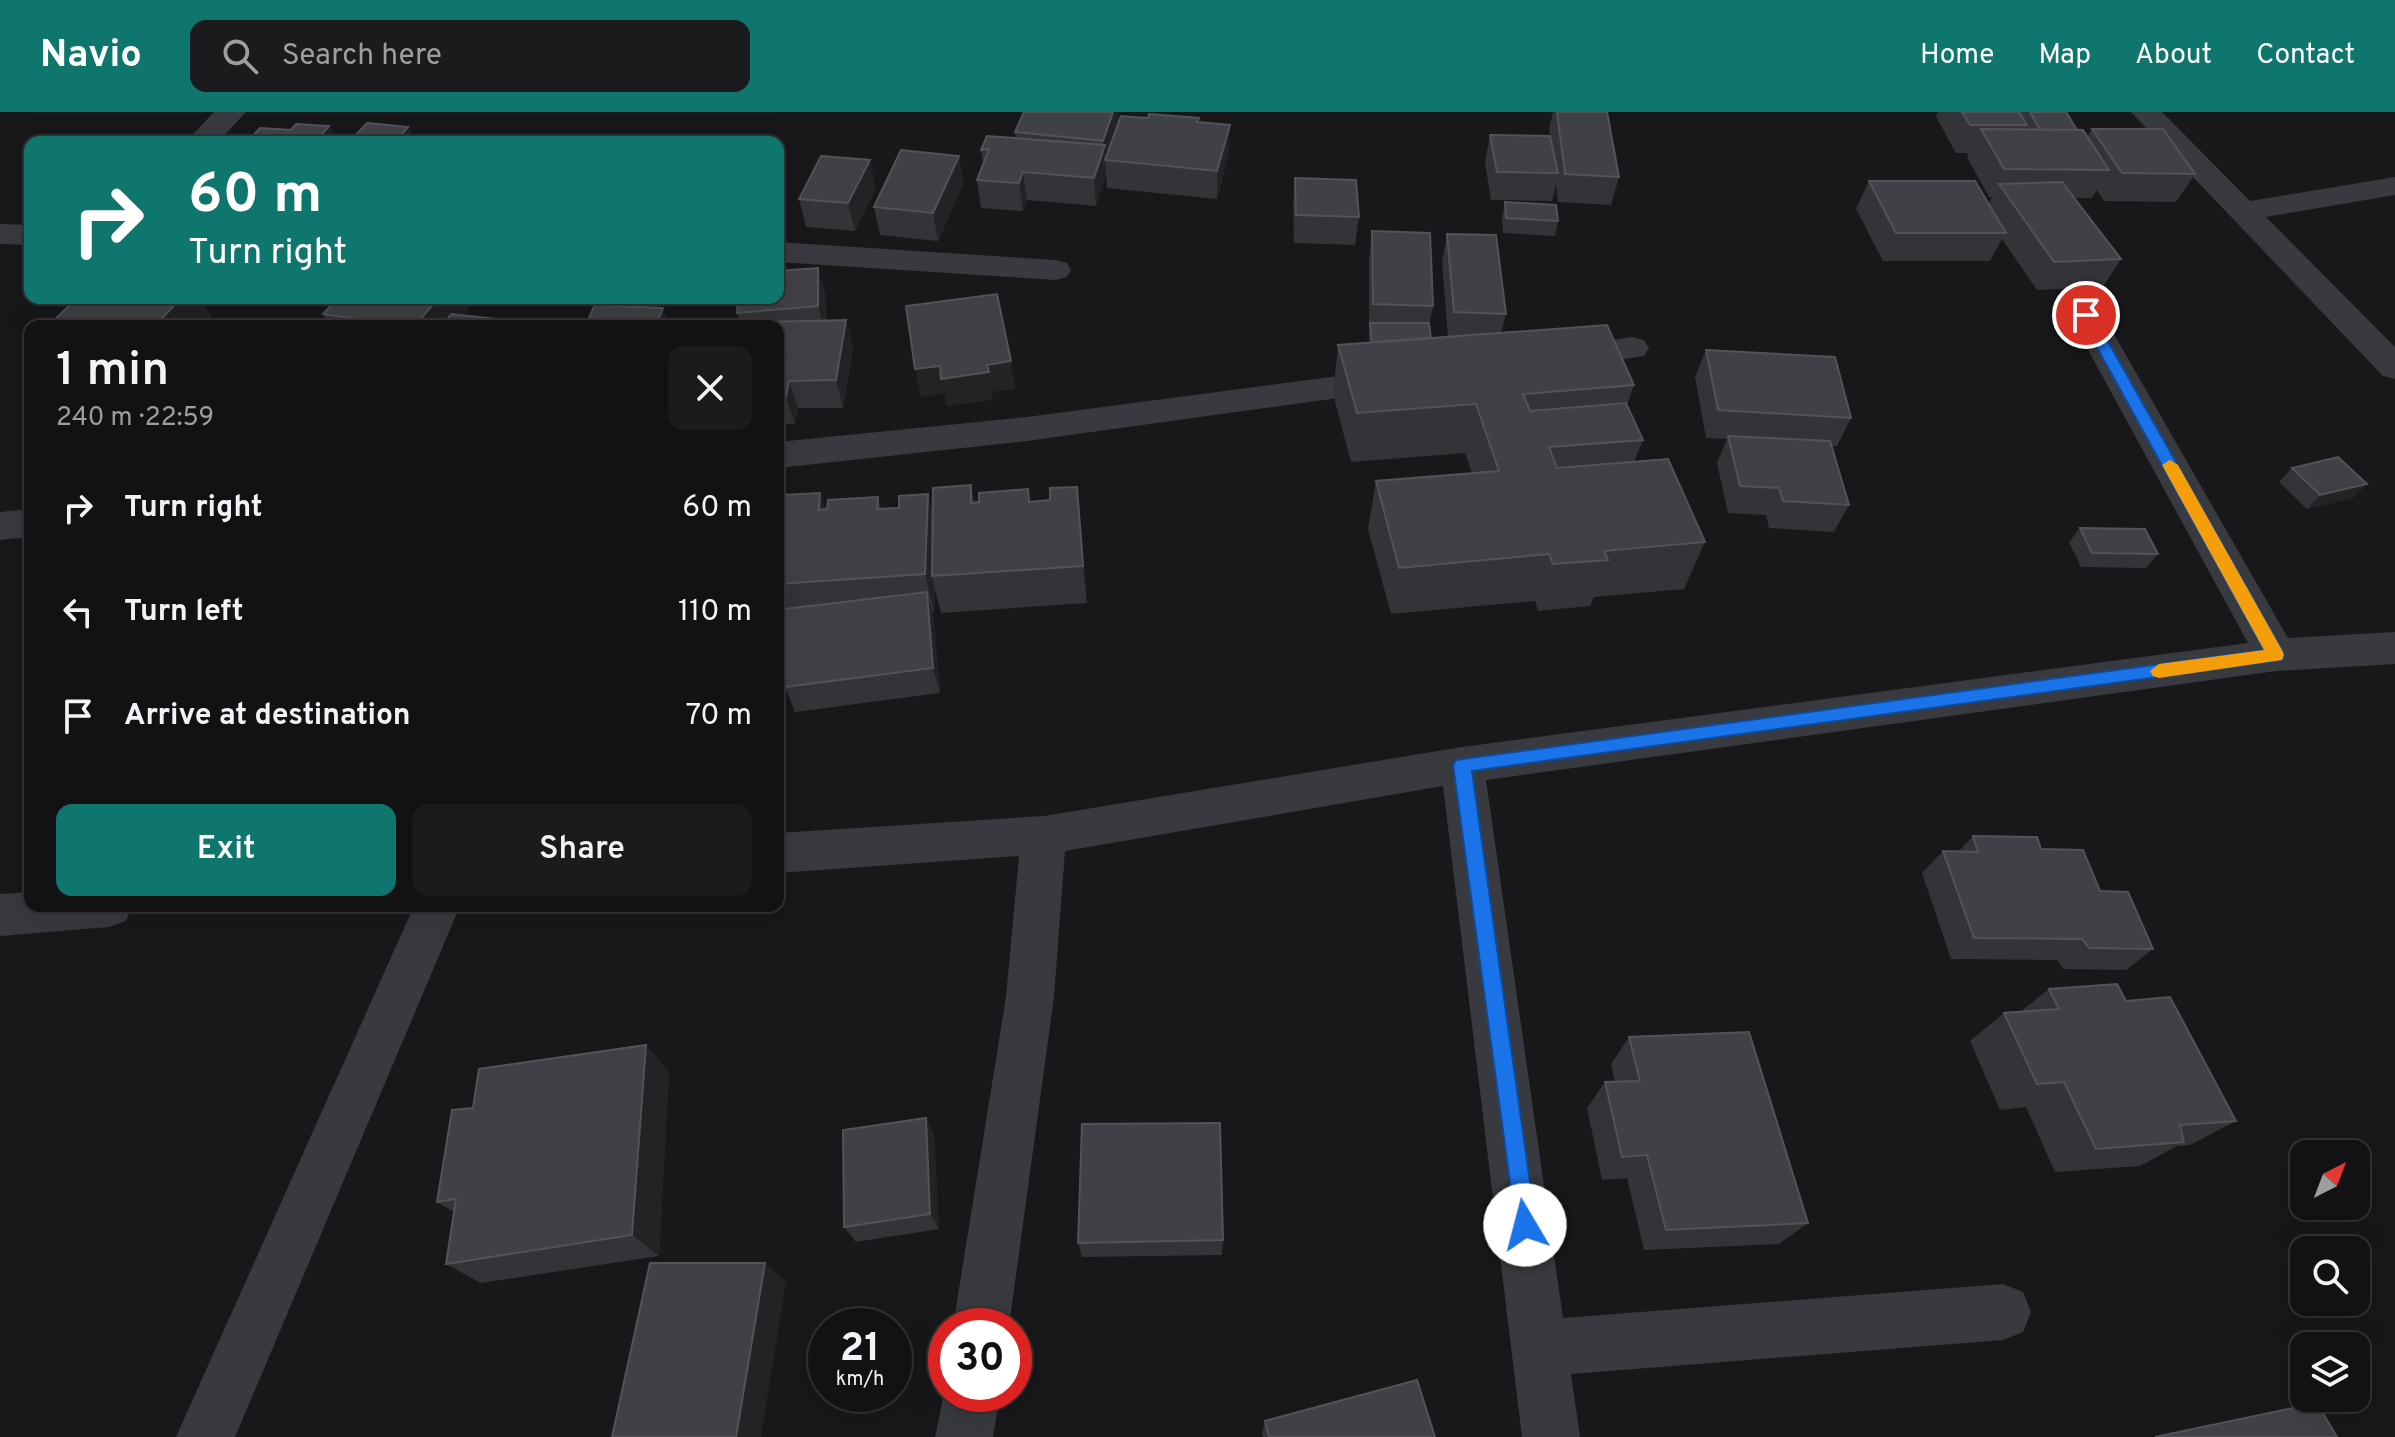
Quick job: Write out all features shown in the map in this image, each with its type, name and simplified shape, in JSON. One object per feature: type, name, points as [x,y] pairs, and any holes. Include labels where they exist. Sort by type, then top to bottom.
[{"type":"street","points":[[207,136],[231,112]]},
{"type":"street","points":[[2146,112],[2395,368]]},
{"type":"street","points":[[2245,211],[2395,186]]},
{"type":"street","points":[[0,234],[24,235]]},
{"type":"street","points":[[784,252],[1055,270]]},
{"type":"street","points":[[2086,315],[2276,655]]},
{"type":"street","points":[[1523,363],[1632,348]]},
{"type":"street","points":[[784,454],[1027,429],[1430,375]]},
{"type":"street","points":[[0,526],[24,524]]},
{"type":"street","points":[[784,853],[1044,835],[1462,765],[2276,655],[2395,648]]},
{"type":"street","points":[[1462,765],[1542,1348],[1551,1437]]},
{"type":"street","points":[[984,1308],[1030,997],[1044,835]]},
{"type":"street","points":[[0,915],[36,912]]},
{"type":"street","points":[[205,1437],[434,912]]},
{"type":"street","points":[[1542,1348],[2003,1312]]},
{"type":"street","points":[[964,1437],[968,1412]]},
{"type":"building","points":[[1024,112],[1113,112],[1103,141],[1015,132]]},
{"type":"building","points":[[1557,112],[1607,112],[1619,177],[1565,174]]},
{"type":"building","points":[[1962,112],[2019,112],[2027,125],[1970,125]]},
{"type":"building","points":[[2030,112],[2066,112],[2077,130],[2040,130]]},
{"type":"building","points":[[1149,114],[1199,118],[1197,122],[1230,125],[1217,171],[1105,160],[1121,116],[1148,118]]},
{"type":"building","points":[[367,123],[408,127],[400,136],[355,136]]},
{"type":"building","points":[[296,124],[329,126],[320,136],[253,136],[260,128],[291,130]]},
{"type":"building","points":[[1981,129],[2083,130],[2109,170],[2004,169]]},
{"type":"building","points":[[2092,129],[2163,129],[2195,174],[2122,173]]},
{"type":"building","points":[[1490,135],[1550,136],[1558,173],[1497,172]]},
{"type":"building","points":[[987,136],[1105,145],[1094,178],[1023,172],[1019,183],[977,180],[989,149],[981,150]]},
{"type":"building","points":[[901,150],[959,156],[933,213],[874,207]]},
{"type":"building","points":[[821,156],[870,160],[848,203],[799,199]]},
{"type":"building","points":[[1295,178],[1356,180],[1359,217],[1296,215]]},
{"type":"building","points":[[1869,181],[1975,181],[2006,233],[1896,233]]},
{"type":"building","points":[[2062,182],[2121,259],[2054,262],[1999,184]]},
{"type":"building","points":[[1505,202],[1556,205],[1558,221],[1506,218]]},
{"type":"building","points":[[1372,231],[1430,233],[1433,306],[1373,304]]},
{"type":"building","points":[[1447,234],[1496,235],[1506,314],[1454,312]]},
{"type":"building","points":[[818,268],[818,306],[737,313],[738,304],[784,304],[784,271]]},
{"type":"building","points":[[997,294],[1011,361],[987,365],[989,372],[941,379],[940,366],[915,369],[906,306]]},
{"type":"building","points":[[71,304],[175,304],[161,320],[54,320]]},
{"type":"building","points":[[332,304],[433,304],[420,320],[362,320],[323,314]]},
{"type":"building","points":[[595,305],[663,308],[658,320],[588,320]]},
{"type":"building","points":[[451,314],[507,320],[446,320]]},
{"type":"building","points":[[846,320],[836,380],[789,381],[784,397],[784,322]]},
{"type":"building","points":[[1370,323],[1429,323],[1431,338],[1372,343]]},
{"type":"building","points":[[1607,325],[1634,385],[1523,394],[1530,411],[1626,403],[1643,440],[1549,447],[1557,468],[1668,459],[1705,542],[1604,551],[1608,560],[1553,564],[1549,554],[1399,568],[1376,481],[1499,471],[1476,404],[1357,413],[1338,345]]},
{"type":"building","points":[[1706,350],[1835,357],[1851,418],[1718,410]]},
{"type":"building","points":[[1728,436],[1830,441],[1849,505],[1783,501],[1779,488],[1740,486]]},
{"type":"building","points":[[2338,457],[2367,484],[2320,495],[2292,468]]},
{"type":"building","points":[[971,485],[971,503],[979,502],[979,493],[1028,489],[1029,502],[1050,500],[1050,488],[1077,487],[1083,566],[932,576],[933,488]]},
{"type":"building","points":[[820,493],[819,510],[827,509],[828,500],[878,497],[877,509],[899,508],[899,496],[928,494],[925,574],[784,584],[784,495]]},
{"type":"building","points":[[2080,528],[2145,529],[2158,554],[2092,553]]},
{"type":"building","points":[[927,592],[933,668],[785,687],[785,609]]},
{"type":"building","points":[[1973,836],[2037,837],[2041,849],[2083,850],[2100,891],[2128,892],[2153,949],[2089,948],[2082,939],[1974,938],[1943,851],[1978,852]]},
{"type":"building","points":[[2117,984],[2126,1001],[2170,997],[2236,1121],[2180,1125],[2184,1142],[2096,1149],[2064,1082],[2037,1084],[2004,1013],[2059,1009],[2049,989]]},
{"type":"building","points":[[1749,1032],[1808,1223],[1666,1230],[1647,1155],[1622,1157],[1605,1082],[1640,1081],[1629,1037]]},
{"type":"building","points":[[646,1045],[632,1235],[446,1264],[456,1199],[437,1202],[452,1110],[473,1108],[479,1069]]},
{"type":"building","points":[[926,1118],[930,1214],[844,1227],[843,1130]]},
{"type":"building","points":[[1220,1123],[1223,1240],[1078,1243],[1082,1124]]},
{"type":"building","points":[[650,1263],[765,1263],[736,1437],[612,1437]]},
{"type":"building","points":[[1417,1380],[1435,1437],[1269,1437],[1265,1421]]},
{"type":"building","points":[[2290,1409],[2290,1412],[2322,1412],[2337,1437],[2155,1437]]},
{"type":"slow traffic","points":[[2159,671],[2276,655],[2170,465]]},
{"type":"route","points":[[1525,1225],[1462,765],[2276,655],[2086,315]]}]
